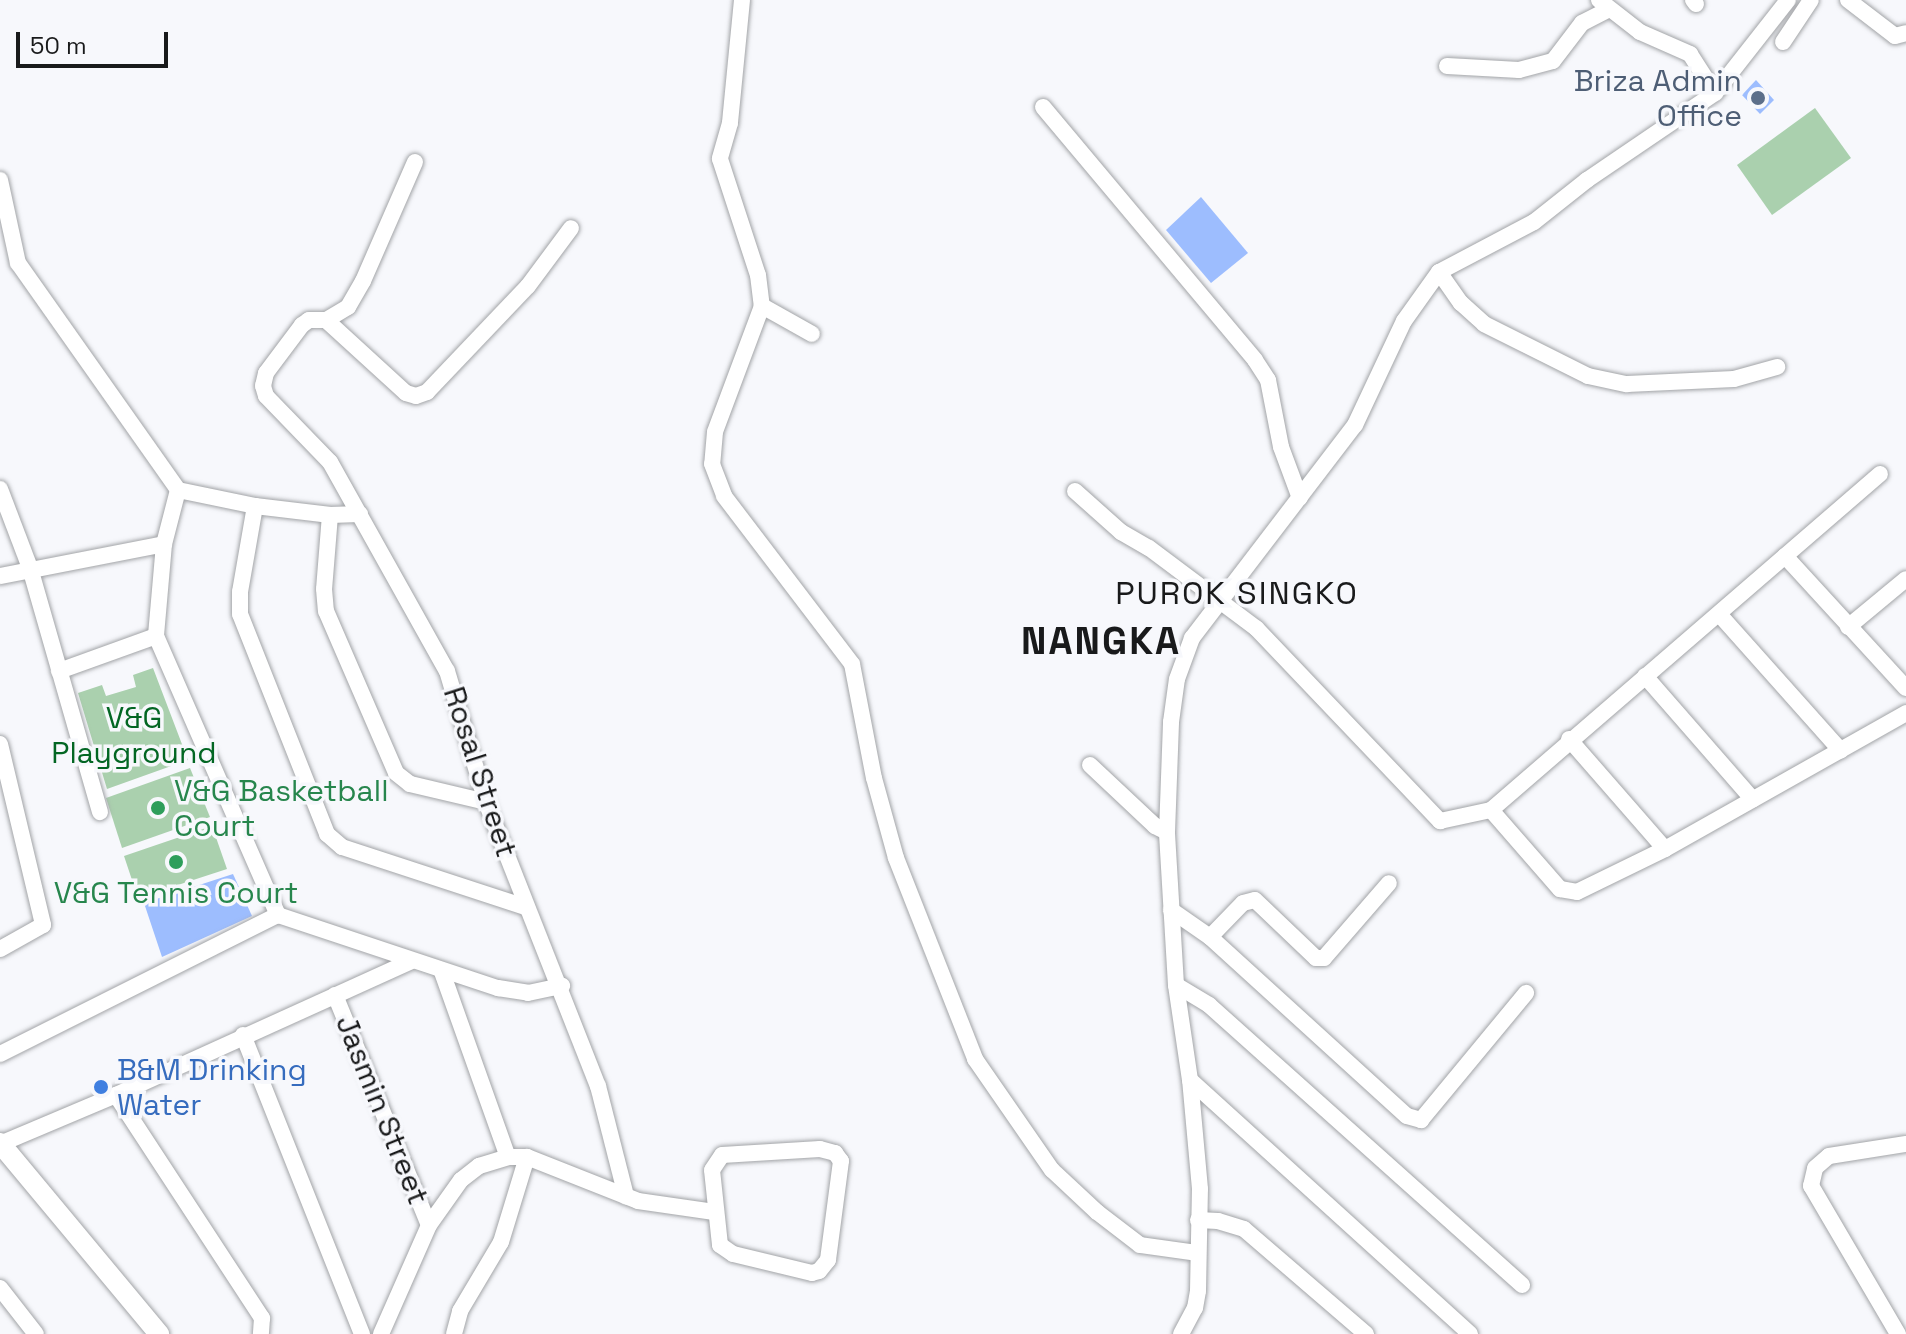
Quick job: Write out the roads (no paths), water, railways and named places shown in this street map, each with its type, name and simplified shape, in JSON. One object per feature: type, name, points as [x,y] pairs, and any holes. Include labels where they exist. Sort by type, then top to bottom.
[{"type":"street","points":[[742,0],[730,123],[720,159],[758,275],[762,306],[715,432],[712,464],[724,496],[852,664],[874,778],[896,858],[975,1059],[1052,1170],[1097,1212],[1140,1245],[1197,1253]]},
{"type":"street","points":[[1181,1334],[1195,1308],[1200,1189],[1190,1080],[1176,985],[1167,832],[1171,722],[1177,679],[1192,638],[1355,425],[1404,321],[1439,272],[1534,222],[1587,180],[1715,93],[1788,0]]},
{"type":"street","points":[[1783,42],[1811,0]]},
{"type":"street","points":[[1848,0],[1895,36],[1906,33]]},
{"type":"street","points":[[1447,66],[1519,70],[1553,61],[1582,23],[1604,4],[1640,32],[1690,54],[1715,93]]},
{"type":"street","points":[[1043,107],[1255,360],[1268,380],[1281,447],[1300,498]]},
{"type":"street","points":[[415,162],[363,281],[348,307],[326,320],[406,393],[416,396],[427,392],[528,286],[571,228]]},
{"type":"street","points":[[0,180],[9,207],[7,253],[18,263],[178,490],[255,506],[330,515],[360,514]]},
{"type":"street","points":[[1439,272],[1461,303],[1484,324],[1588,376],[1627,384],[1718,380],[1777,367]]},
{"type":"street","points":[[762,306],[812,334]]},
{"type":"street","name":"Rosal Street","points":[[326,320],[309,320],[302,325],[266,373],[263,386],[266,396],[330,462],[447,671],[486,802],[526,907],[562,986],[598,1086],[626,1196]]},
{"type":"street","points":[[1075,491],[1121,532],[1149,548],[1256,628],[1440,821],[1491,810],[1569,739],[1880,474]]},
{"type":"street","points":[[0,489],[30,568],[100,812]]},
{"type":"street","points":[[178,490],[164,544],[156,636],[278,915]]},
{"type":"street","points":[[255,506],[240,592],[240,614],[327,834],[342,847],[526,907]]},
{"type":"street","points":[[330,515],[324,589],[326,611],[396,773],[410,784],[486,802]]},
{"type":"street","points":[[0,576],[164,544]]},
{"type":"street","points":[[1785,556],[1906,688]]},
{"type":"street","points":[[1848,627],[1906,579]]},
{"type":"street","points":[[1719,614],[1841,751]]},
{"type":"street","points":[[59,671],[156,636]]},
{"type":"street","points":[[1645,676],[1753,800]]},
{"type":"street","points":[[1491,810],[1560,889],[1569,892],[1588,889],[1906,713]]},
{"type":"street","points":[[1569,739],[1665,849]]},
{"type":"street","points":[[0,744],[43,925],[0,949]]},
{"type":"street","points":[[1090,765],[1155,826],[1167,832]]},
{"type":"street","points":[[1210,937],[1243,903],[1255,900],[1316,958],[1324,958],[1389,883]]},
{"type":"street","points":[[1171,910],[1210,937],[1407,1116],[1421,1120],[1526,993]]},
{"type":"street","points":[[0,1054],[278,915],[442,972],[528,993],[562,986]]},
{"type":"street","points":[[159,1334],[0,1143],[116,1095],[411,961]]},
{"type":"street","points":[[442,972],[508,1157]]},
{"type":"street","points":[[1176,985],[1209,1005],[1522,1285]]},
{"type":"street","name":"Jasmin Street","points":[[335,995],[429,1225]]},
{"type":"street","points":[[243,1035],[362,1334]]},
{"type":"street","points":[[1190,1080],[1470,1334]]},
{"type":"street","points":[[116,1095],[262,1318],[261,1334]]},
{"type":"street","points":[[1898,1334],[1811,1186],[1815,1168],[1829,1156],[1906,1144]]},
{"type":"street","points":[[820,1149],[835,1153],[841,1161],[828,1260],[819,1271],[812,1273],[726,1250],[720,1245],[714,1212],[712,1170],[722,1155],[820,1149]]},
{"type":"street","points":[[381,1334],[429,1225],[461,1180],[479,1166],[508,1157],[527,1157],[638,1201],[714,1212]]},
{"type":"street","points":[[454,1334],[460,1311],[501,1242],[527,1157]]},
{"type":"street","points":[[1198,1220],[1218,1221],[1244,1229],[1366,1334]]},
{"type":"street","points":[[0,1288],[36,1334]]},
{"type":"place","name":"Briza Admin Office","points":[[1758,98]]},
{"type":"place","name":"V&G Basketball Court","points":[[158,808]]},
{"type":"place","name":"V&G Tennis Court","points":[[176,862]]},
{"type":"place","name":"B&M Drinking Water","points":[[101,1087]]},
{"type":"district","name":"PUROK SINGKO","points":[[1237,593]]},
{"type":"district","name":"NANGKA","points":[[1101,642]]},
{"type":"park label","name":"V&G Playground","points":[[134,735]]}]
